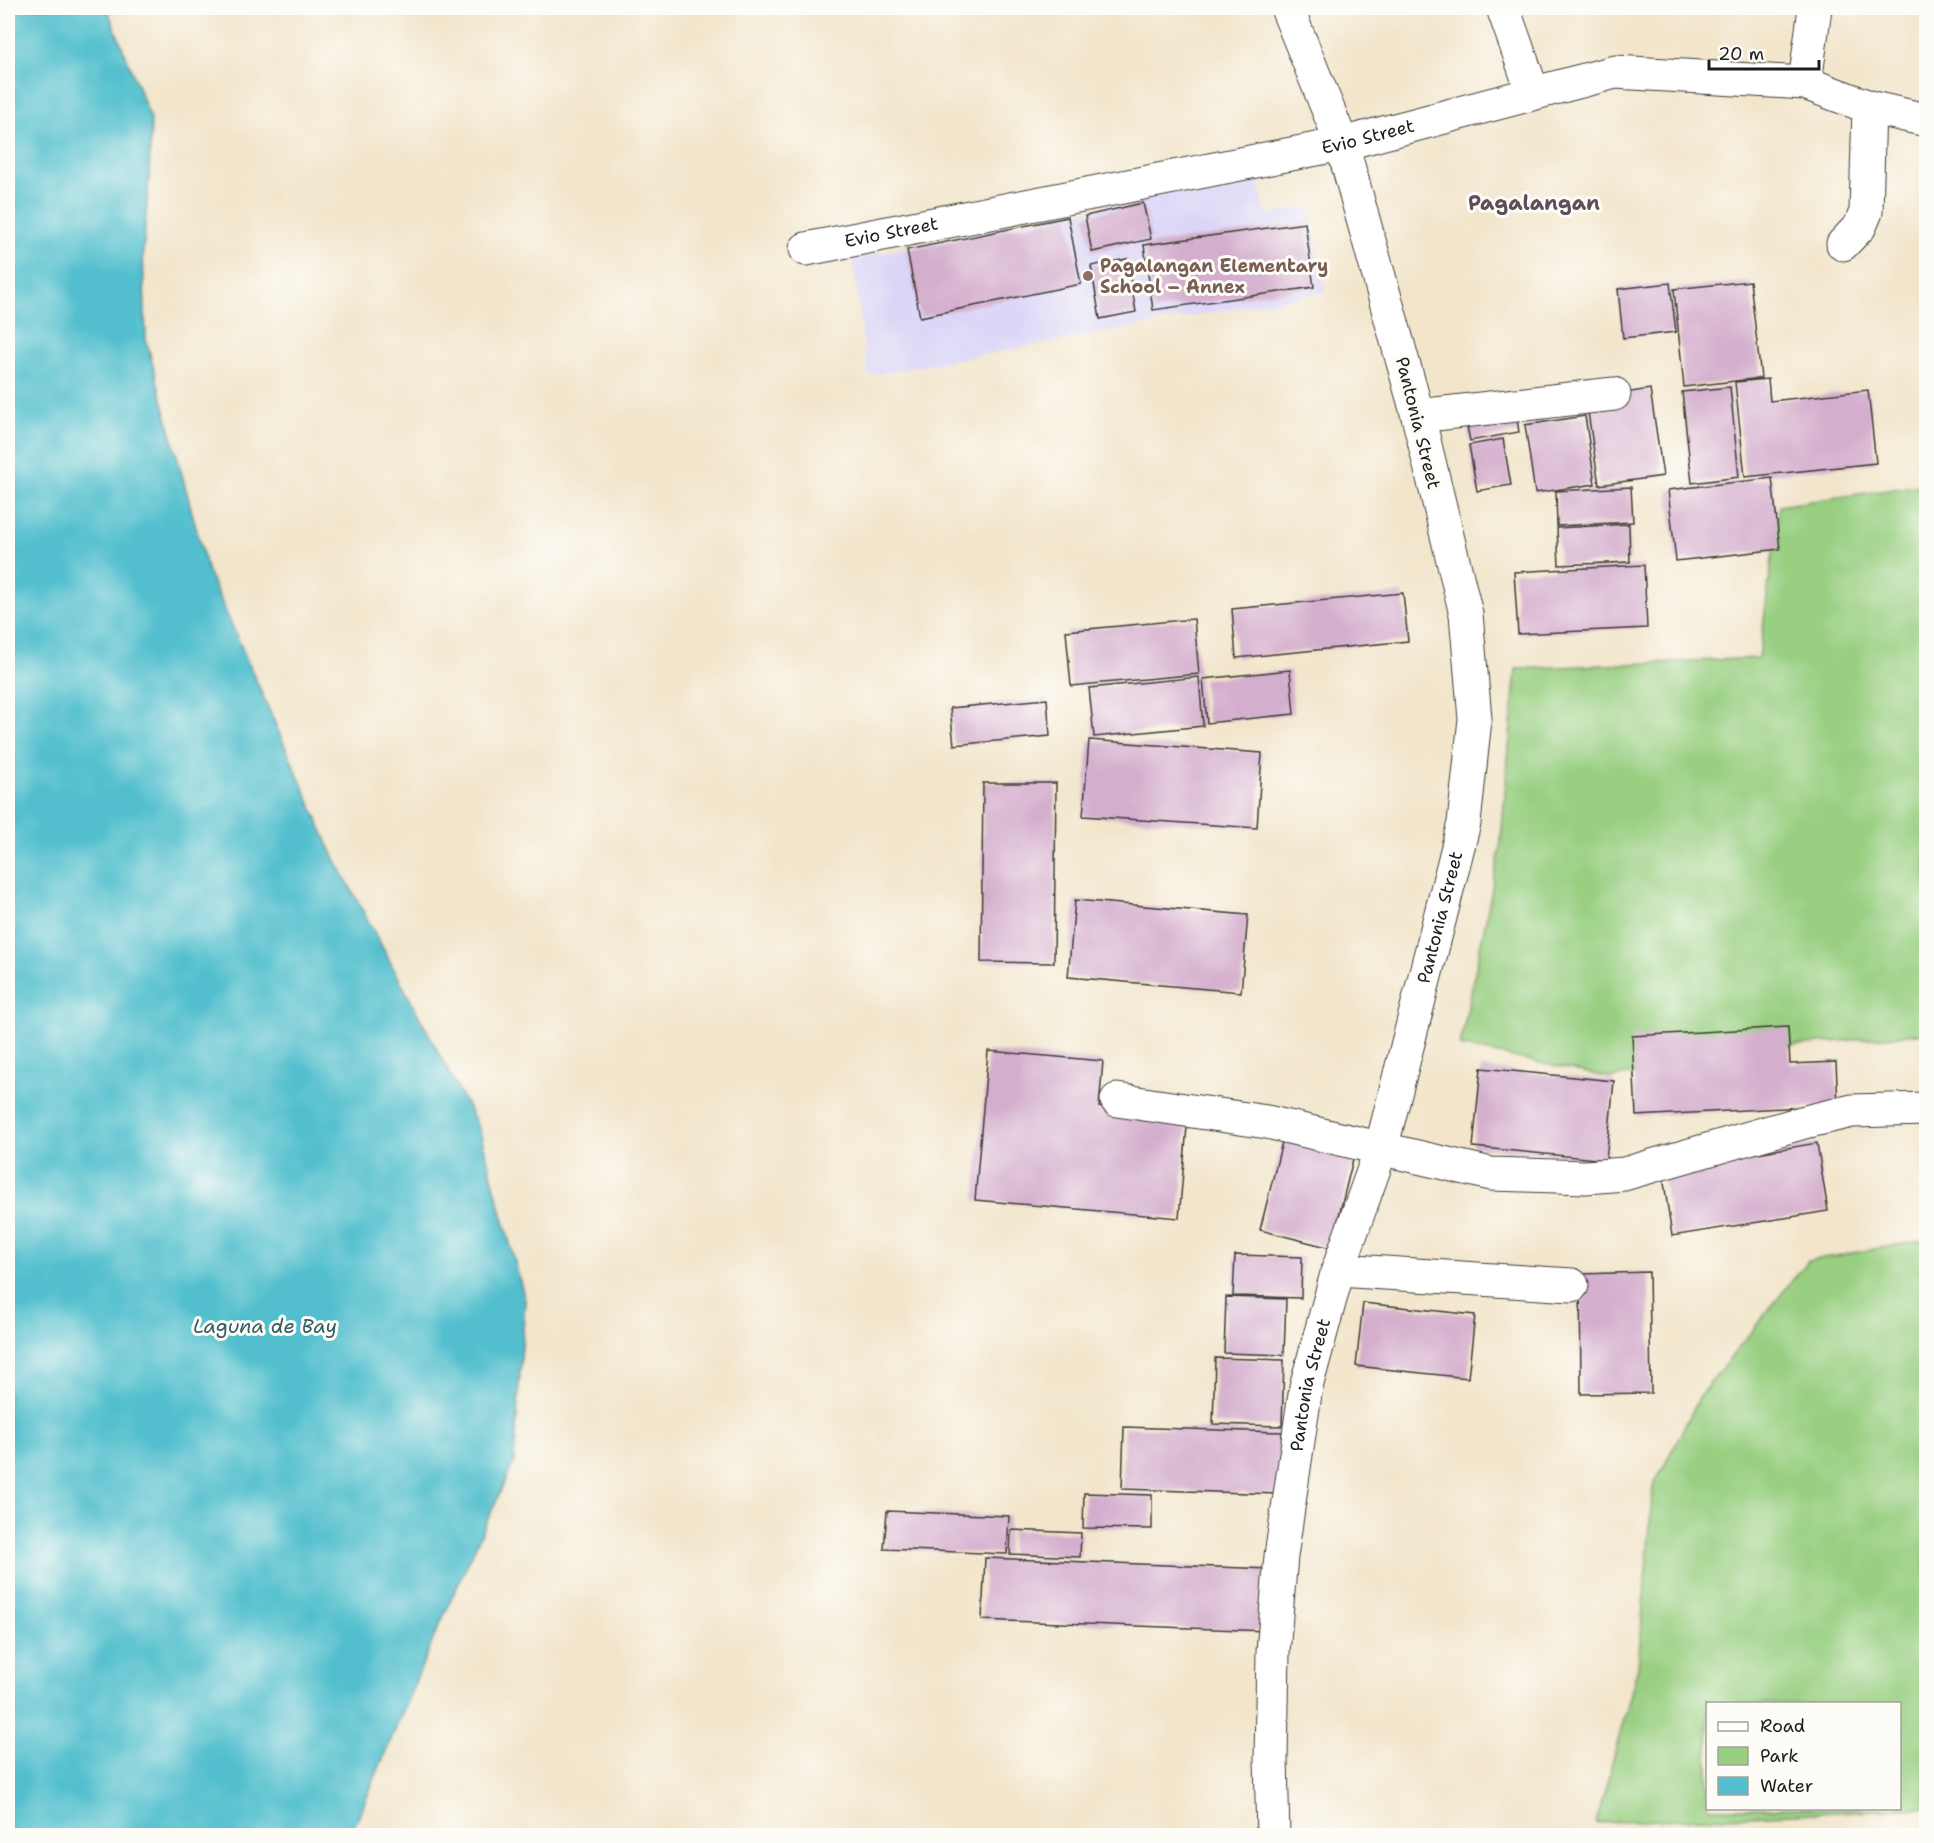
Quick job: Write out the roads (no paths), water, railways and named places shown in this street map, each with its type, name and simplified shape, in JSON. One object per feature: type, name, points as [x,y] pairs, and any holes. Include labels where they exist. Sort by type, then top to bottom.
[{"type":"street","name":"Pantonia Street","points":[[1273,1836],[1271,1759],[1273,1652],[1281,1556],[1306,1387],[1338,1270],[1381,1149],[1464,823],[1474,719],[1466,614],[1418,416],[1342,144],[1287,8]]},
{"type":"street","points":[[1503,8],[1533,93]]},
{"type":"street","points":[[1805,83],[1815,8]]},
{"type":"street","name":"Evio Street","points":[[806,249],[1342,144],[1615,72],[1805,83],[1869,107],[1926,120]]},
{"type":"street","points":[[1843,244],[1860,226],[1866,212],[1869,107]]},
{"type":"street","points":[[1418,416],[1614,394]]},
{"type":"street","points":[[1117,1100],[1267,1122],[1491,1173],[1586,1177],[1624,1174],[1852,1111],[1926,1109]]},
{"type":"street","points":[[1338,1270],[1572,1285]]},
{"type":"water","name":"Laguna de Bay","points":[[8,8],[107,8],[151,120],[143,252],[146,339],[207,569],[333,855],[479,1128],[525,1300],[514,1462],[435,1635],[351,1835],[8,1835]]},
{"type":"place","name":"Pagalangan Elementary School – Annex","points":[[1088,276]]},
{"type":"district","name":"Pagalangan","points":[[1534,203]]}]
